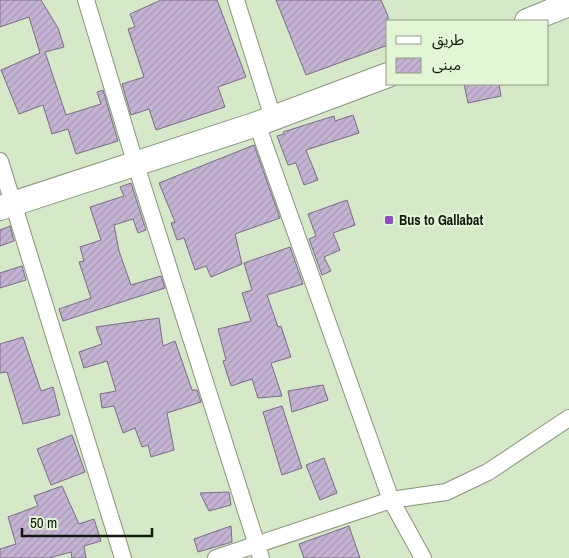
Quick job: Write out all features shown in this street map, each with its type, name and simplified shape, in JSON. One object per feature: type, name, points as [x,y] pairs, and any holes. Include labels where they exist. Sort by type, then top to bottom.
[{"type":"street","points":[[86,0],[135,162],[259,552]]},
{"type":"street","points":[[236,0],[265,121],[391,500],[423,558]]},
{"type":"street","points":[[529,20],[569,4]]},
{"type":"street","points":[[7,205],[265,121],[386,76]]},
{"type":"street","points":[[0,161],[7,205],[123,558]]},
{"type":"street","points":[[216,558],[259,552],[391,500],[446,492],[488,472],[569,418]]},
{"type":"building","points":[[0,0],[41,0],[58,28],[64,47],[45,52],[66,115],[101,104],[97,92],[103,90],[118,141],[76,154],[68,129],[52,134],[43,105],[19,114],[1,70],[40,53],[29,17],[0,27]]},
{"type":"building","points":[[161,0],[217,0],[246,77],[218,87],[225,107],[156,130],[149,109],[131,115],[122,84],[144,77],[128,29],[135,27],[130,14]]},
{"type":"building","points":[[276,0],[381,0],[388,16],[388,20],[386,20],[386,46],[306,75]]},
{"type":"building","points":[[464,85],[499,85],[501,96],[468,103]]},
{"type":"building","points":[[353,115],[359,133],[306,150],[318,180],[304,185],[296,163],[288,165],[277,136],[284,134],[283,132],[334,116],[335,121]]},
{"type":"building","points":[[254,145],[280,218],[235,234],[242,264],[211,277],[206,266],[195,270],[184,238],[177,240],[171,223],[175,222],[159,183]]},
{"type":"building","points":[[131,183],[146,230],[138,233],[133,219],[114,225],[119,251],[131,285],[161,276],[165,288],[63,321],[59,309],[91,298],[79,262],[84,261],[80,247],[101,240],[90,207],[124,196],[120,187]]},
{"type":"building","points":[[347,200],[355,225],[333,233],[340,250],[324,257],[331,271],[322,275],[309,239],[316,236],[308,214]]},
{"type":"building","points":[[10,226],[14,241],[0,246],[0,230]]},
{"type":"building","points":[[290,247],[303,284],[267,295],[278,327],[281,326],[291,357],[271,363],[282,396],[258,398],[252,379],[231,386],[223,361],[226,360],[218,329],[251,321],[242,293],[252,290],[244,263]]},
{"type":"building","points":[[22,266],[26,280],[0,288],[0,273]]},
{"type":"building","points":[[159,318],[163,346],[175,341],[192,390],[197,390],[201,402],[167,413],[174,450],[151,457],[148,445],[142,447],[135,428],[123,433],[114,406],[102,408],[100,394],[116,391],[107,361],[84,368],[79,352],[102,344],[96,327]]},
{"type":"building","points":[[23,337],[41,391],[53,387],[60,415],[23,424],[7,372],[0,373],[0,344]]},
{"type":"building","points":[[323,385],[328,400],[292,412],[288,391]]},
{"type":"building","points":[[282,406],[302,468],[282,475],[263,412]]},
{"type":"building","points":[[72,435],[85,472],[51,485],[37,449]]},
{"type":"building","points":[[324,458],[337,493],[320,500],[306,465]]},
{"type":"building","points":[[62,486],[79,524],[94,519],[101,541],[84,546],[86,558],[72,558],[71,552],[49,558],[0,558],[0,549],[16,544],[8,517],[38,506],[34,496]]},
{"type":"building","points":[[229,492],[231,505],[209,511],[200,493]]},
{"type":"building","points":[[231,526],[232,542],[198,552],[194,539]]},
{"type":"building","points":[[349,526],[360,558],[304,558],[299,544]]},
{"type":"place","name":"Bus to Gallabat","points":[[389,220]]}]
